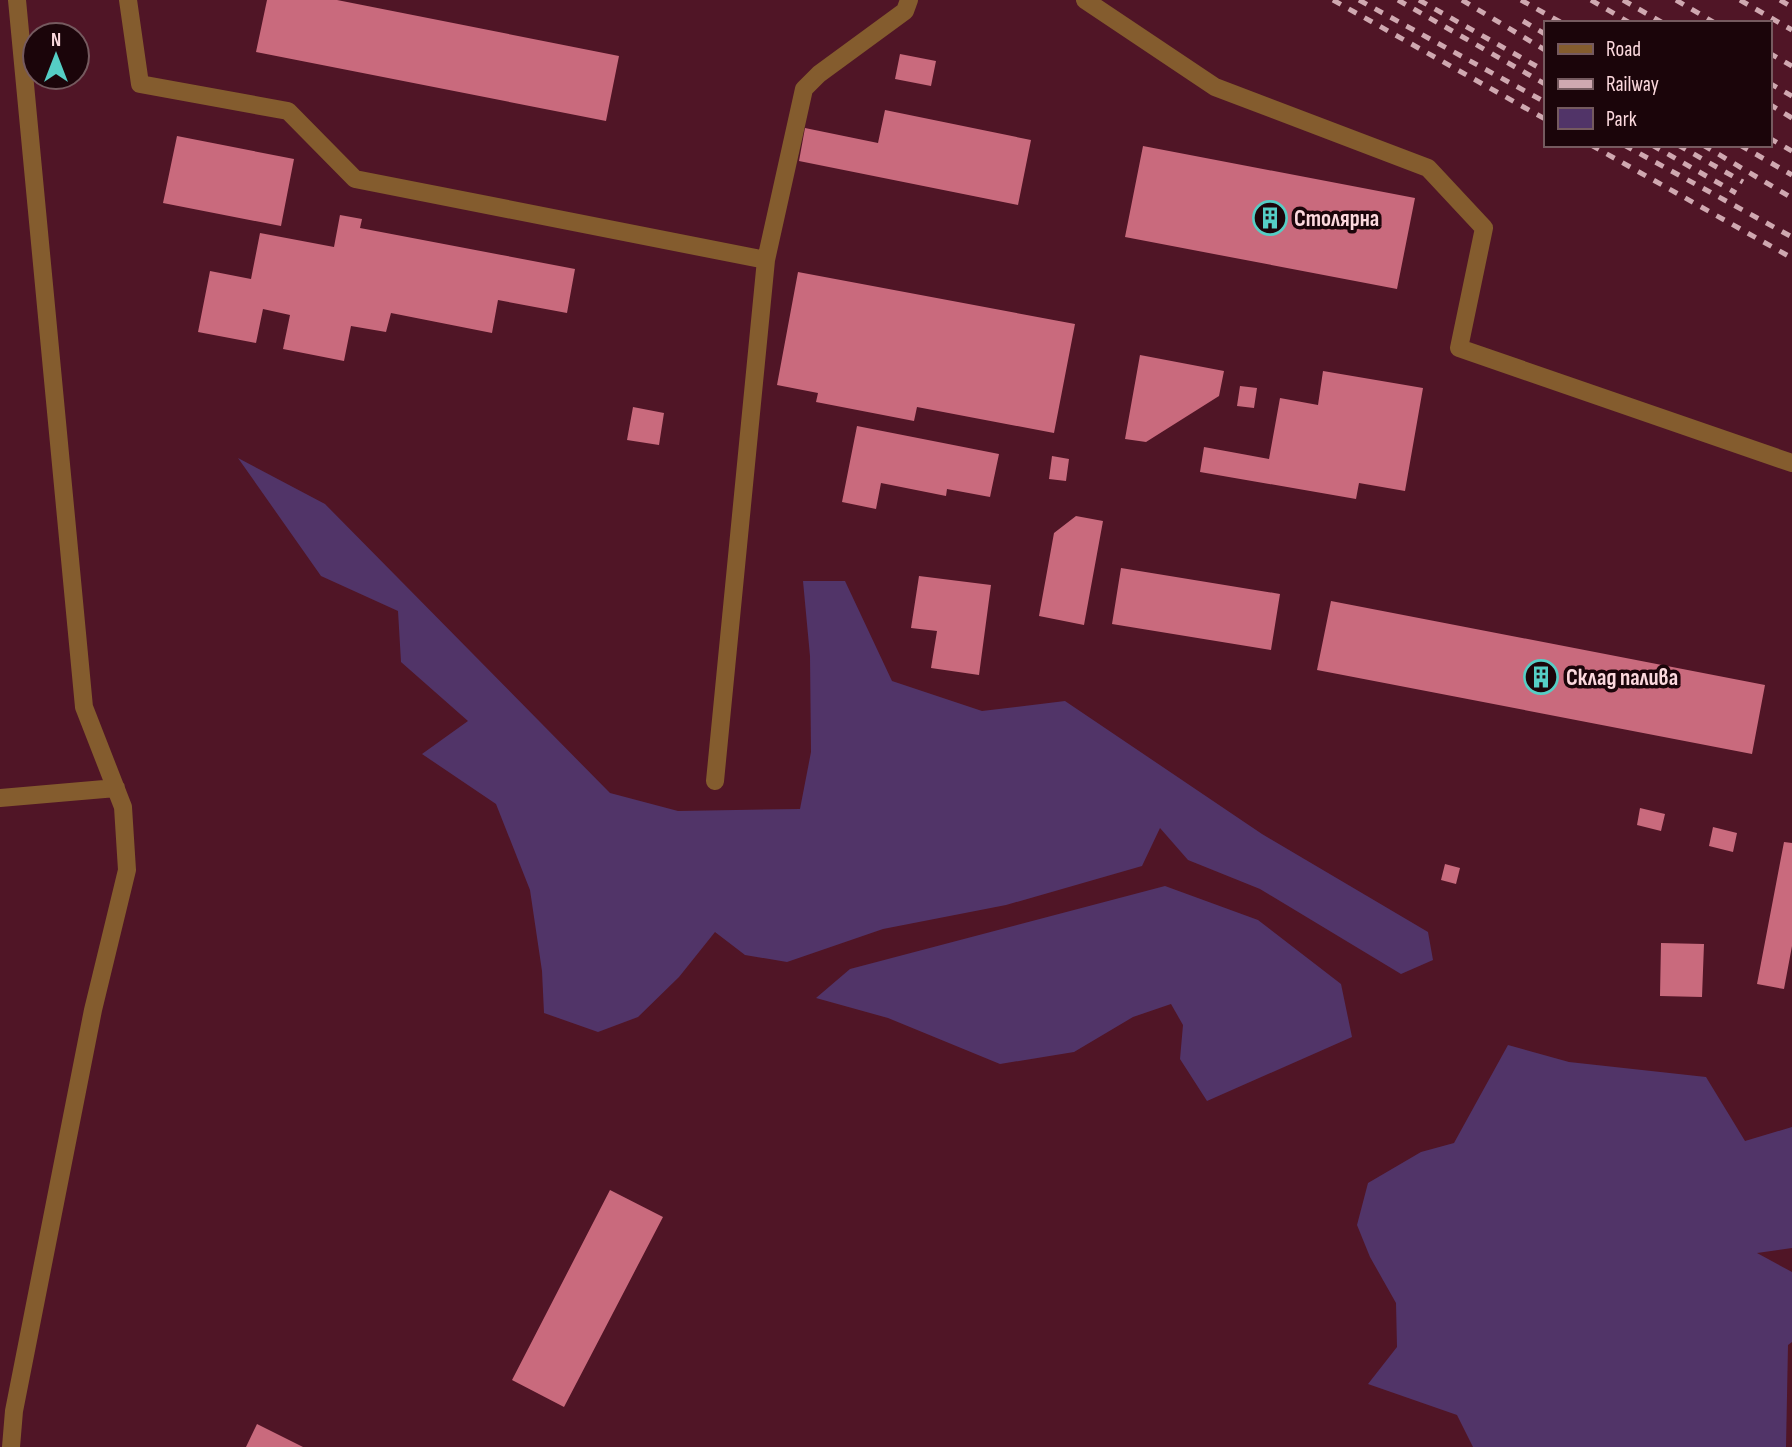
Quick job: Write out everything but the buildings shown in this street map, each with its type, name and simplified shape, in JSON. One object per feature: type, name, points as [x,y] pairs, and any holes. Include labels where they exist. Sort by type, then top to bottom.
[{"type":"lane","points":[[11,1447],[14,1411],[93,1010],[127,870],[123,807],[84,707],[17,0]]},
{"type":"lane","points":[[128,0],[140,84],[288,111],[355,179],[766,260]]},
{"type":"lane","points":[[715,781],[766,260],[804,89],[819,74],[905,11],[909,0]]},
{"type":"lane","points":[[1085,0],[1215,87],[1428,168],[1483,228],[1459,348],[1792,463]]},
{"type":"lane","points":[[0,798],[116,788]]},
{"type":"shaded area","points":[[0,0],[1792,0],[1792,1447],[0,1447]]},
{"type":"green space","points":[[238,458],[325,504],[610,793],[678,811],[800,809],[811,752],[810,656],[803,581],[845,581],[892,681],[982,711],[1065,701],[1262,834],[1428,932],[1433,960],[1401,974],[1260,889],[1188,860],[1160,828],[1142,866],[1006,905],[883,929],[787,962],[745,955],[715,932],[679,977],[638,1017],[598,1032],[544,1013],[542,971],[530,890],[496,804],[422,754],[468,721],[401,662],[398,611],[321,576]]},
{"type":"green space","points":[[1165,886],[1258,920],[1341,984],[1352,1037],[1207,1101],[1180,1059],[1183,1025],[1171,1004],[1133,1017],[1074,1052],[1000,1064],[888,1018],[816,998],[850,969]]},
{"type":"green space","points":[[1508,1045],[1569,1062],[1706,1077],[1745,1141],[1792,1127],[1792,1248],[1757,1253],[1792,1272],[1792,1342],[1788,1345],[1786,1447],[1473,1447],[1457,1415],[1368,1384],[1397,1347],[1396,1303],[1370,1257],[1357,1225],[1368,1183],[1421,1152],[1454,1143]]},
{"type":"railway","points":[[1333,0],[1544,118]]},
{"type":"railway","points":[[1359,0],[1544,101]]},
{"type":"railway","points":[[1398,0],[1544,83]]},
{"type":"railway","points":[[1419,0],[1544,70]]},
{"type":"railway","points":[[1462,0],[1544,49]]},
{"type":"railway","points":[[1521,0],[1558,21]]},
{"type":"railway","points":[[1591,0],[1627,21]]},
{"type":"railway","points":[[1623,0],[1660,21]]},
{"type":"railway","points":[[1676,0],[1712,21]]},
{"type":"railway","points":[[1740,0],[1792,30]]},
{"type":"railway","points":[[1780,0],[1792,7]]},
{"type":"railway","points":[[1523,21],[1544,33]]},
{"type":"railway","points":[[1771,54],[1792,66]]},
{"type":"railway","points":[[1771,84],[1792,96]]},
{"type":"railway","points":[[1771,105],[1792,118]]},
{"type":"railway","points":[[1771,139],[1792,151]]},
{"type":"railway","points":[[1595,147],[1792,258]]},
{"type":"railway","points":[[1628,147],[1792,237]]},
{"type":"railway","points":[[1656,147],[1736,193]]},
{"type":"railway","points":[[1682,147],[1743,182]]},
{"type":"railway","points":[[1706,147],[1792,198]]},
{"type":"railway","points":[[1743,147],[1792,175]]},
{"type":"place","name":"Столярна","points":[[1270,218]]},
{"type":"place","name":"Склад палива","points":[[1541,677]]}]
